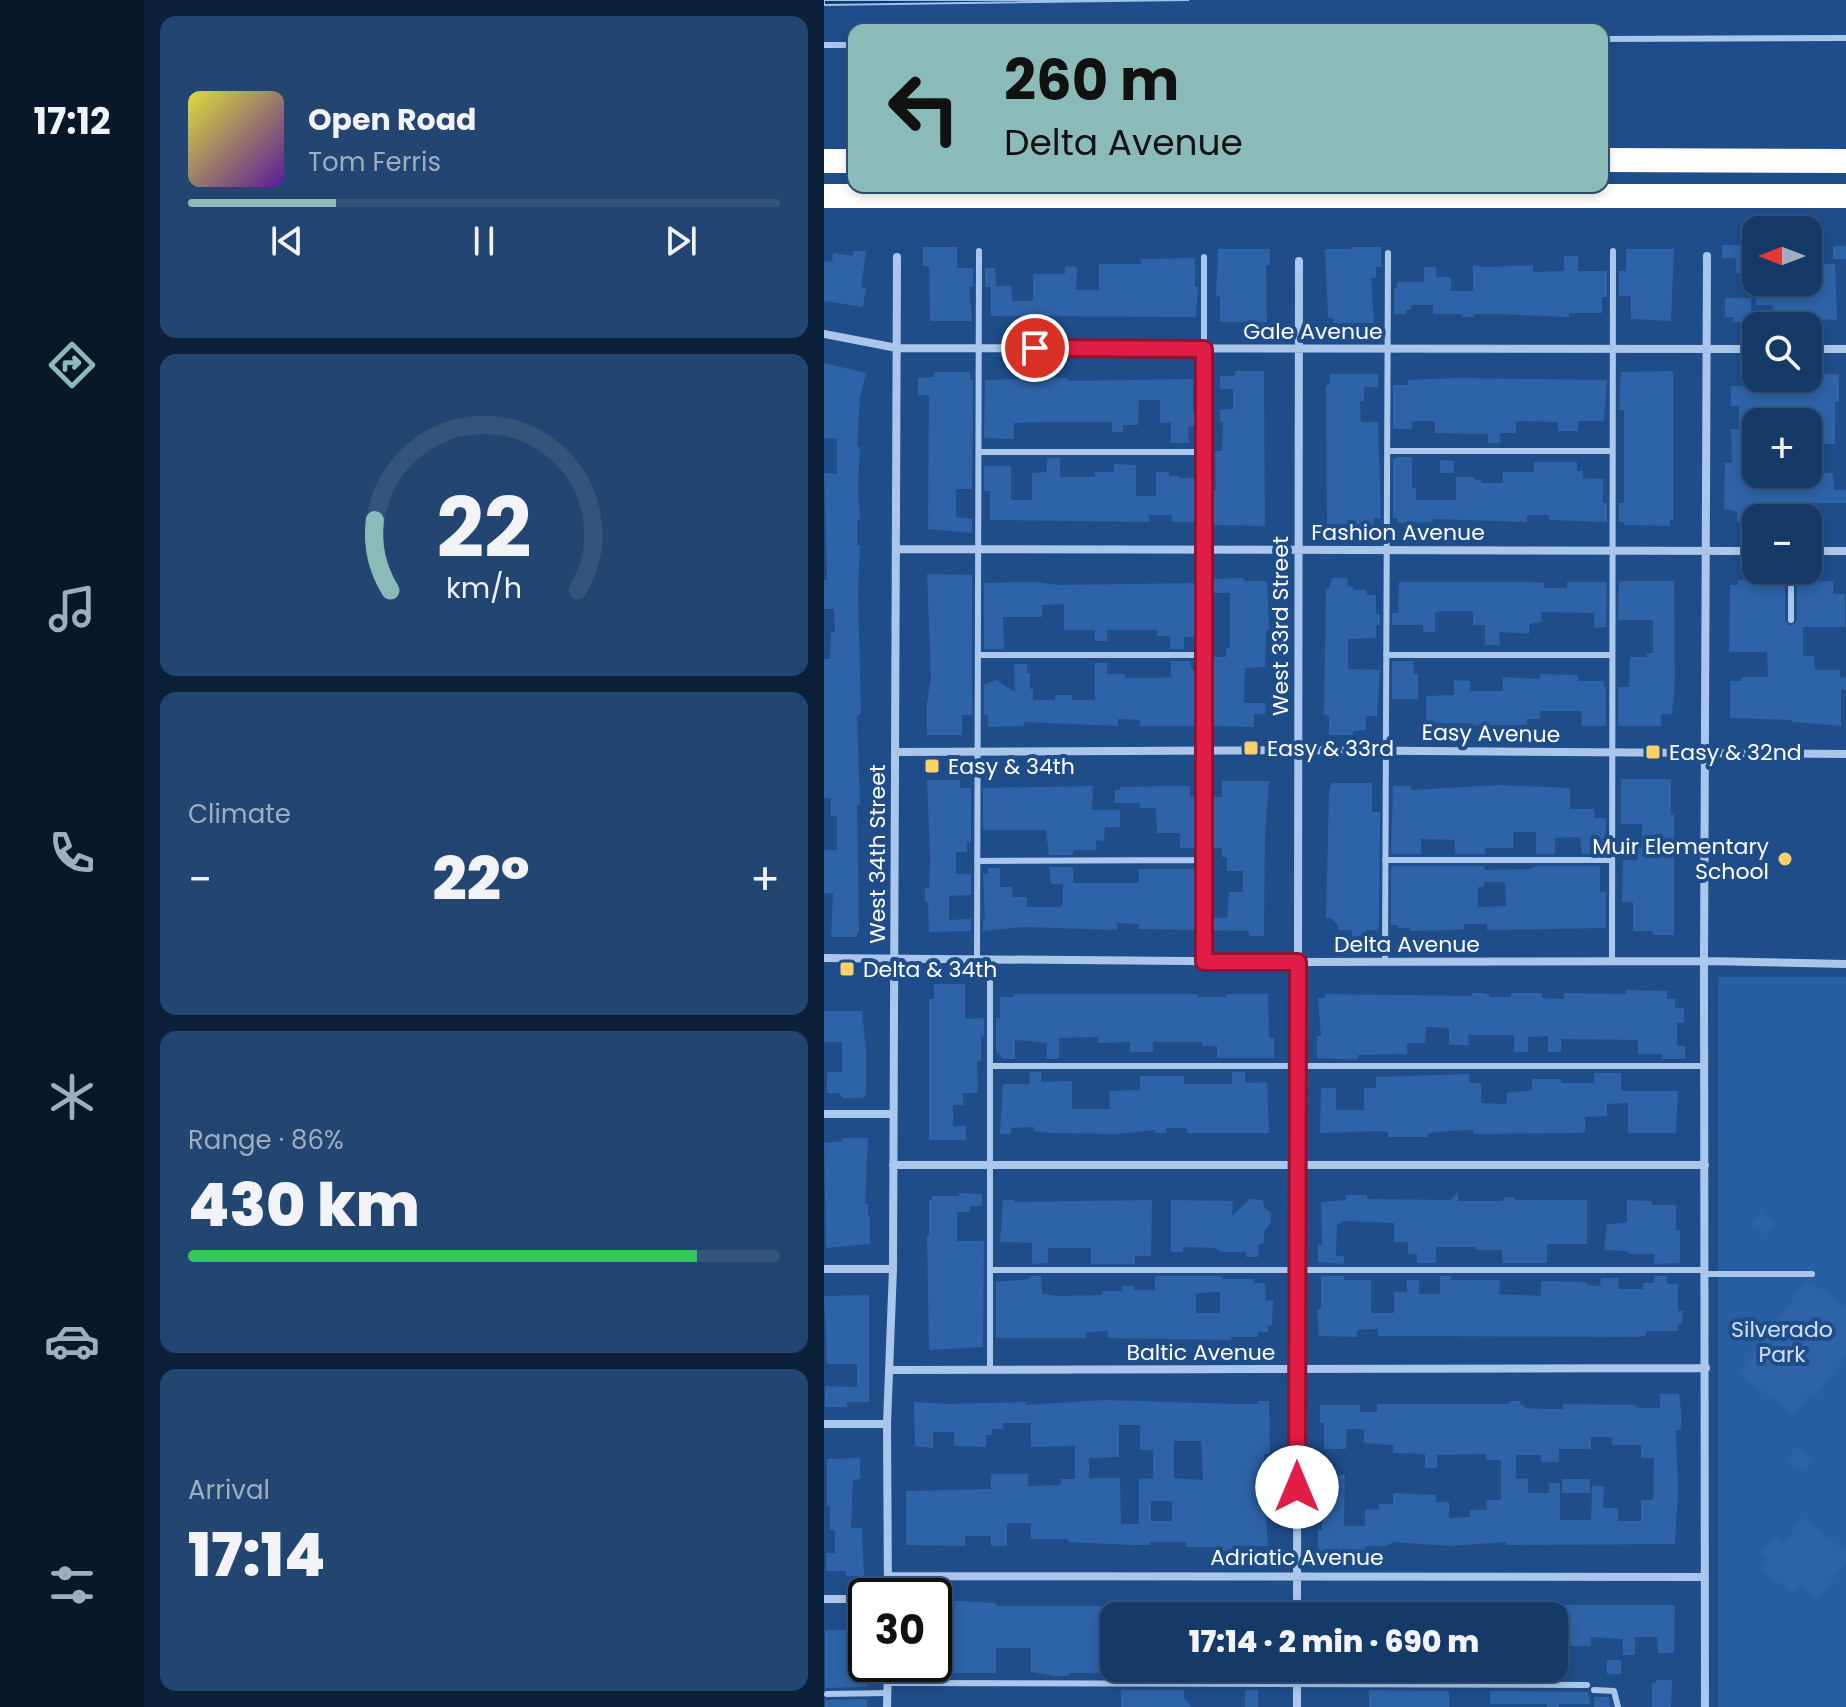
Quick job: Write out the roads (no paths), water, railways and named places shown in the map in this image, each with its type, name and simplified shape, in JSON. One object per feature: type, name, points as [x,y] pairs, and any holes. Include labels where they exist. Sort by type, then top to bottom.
[{"type":"highway","points":[[1608,160],[1846,161]]},
{"type":"highway","points":[[824,161],[848,161]]},
{"type":"highway","points":[[824,196],[1846,196]]},
{"type":"street","points":[[1705,1707],[1707,256]]},
{"type":"street","name":"West 34th Street","points":[[888,1576],[887,1424],[893,1269],[897,257]]},
{"type":"street","name":"West 33rd Street","points":[[1297,1602],[1299,261]]},
{"type":"street","name":"Gale Avenue","points":[[824,334],[897,348],[1742,349]]},
{"type":"street","points":[[1822,349],[1846,349]]},
{"type":"street","name":"Fashion Avenue","points":[[896,549],[1742,551]]},
{"type":"street","points":[[1822,551],[1846,551]]},
{"type":"street","name":"Easy Avenue","points":[[895,752],[1386,750],[1846,754]]},
{"type":"street","name":"Delta Avenue","points":[[824,958],[1846,964]]},
{"type":"street","points":[[824,1114],[893,1114]]},
{"type":"street","points":[[893,1165],[1705,1165]]},
{"type":"street","points":[[824,1269],[893,1269]]},
{"type":"street","name":"Baltic Avenue","points":[[889,1370],[1706,1368]]},
{"type":"street","points":[[824,1424],[887,1424]]},
{"type":"street","name":"Adriatic Avenue","points":[[888,1576],[1705,1577]]},
{"type":"street","points":[[824,1599],[848,1599]]},
{"type":"street","points":[[887,1682],[887,1707]]},
{"type":"street","points":[[1297,1683],[1297,1707]]},
{"type":"lane","points":[[1608,39],[1846,38]]},
{"type":"lane","points":[[824,45],[848,45]]},
{"type":"lane","points":[[977,959],[979,251]]},
{"type":"lane","points":[[1612,961],[1613,251]]},
{"type":"lane","points":[[1385,962],[1388,253]]},
{"type":"lane","points":[[1204,257],[1204,962]]},
{"type":"lane","points":[[1387,451],[1612,451]]},
{"type":"lane","points":[[979,452],[1204,452]]},
{"type":"lane","points":[[1791,584],[1791,620]]},
{"type":"lane","points":[[978,655],[1204,655]]},
{"type":"lane","points":[[1386,655],[1612,655]]},
{"type":"lane","points":[[977,861],[1204,860]]},
{"type":"lane","points":[[1385,860],[1612,860]]},
{"type":"lane","points":[[990,959],[990,1370]]},
{"type":"lane","points":[[990,1066],[1705,1066]]},
{"type":"lane","points":[[990,1270],[1812,1274]]},
{"type":"lane","points":[[827,1694],[887,1688],[1297,1683],[1587,1685]]},
{"type":"lane","points":[[1594,1690],[1614,1691],[1618,1707]]},
{"type":"place","name":"Easy & 33rd","points":[[1251,748]]},
{"type":"place","name":"Easy & 32nd","points":[[1653,752]]},
{"type":"place","name":"Easy & 34th","points":[[932,766]]},
{"type":"place","name":"Muir Elementary School","points":[[1785,859]]},
{"type":"place","name":"Delta & 34th","points":[[847,969]]},
{"type":"park label","name":"Silverado Park","points":[[1782,1342]]}]
